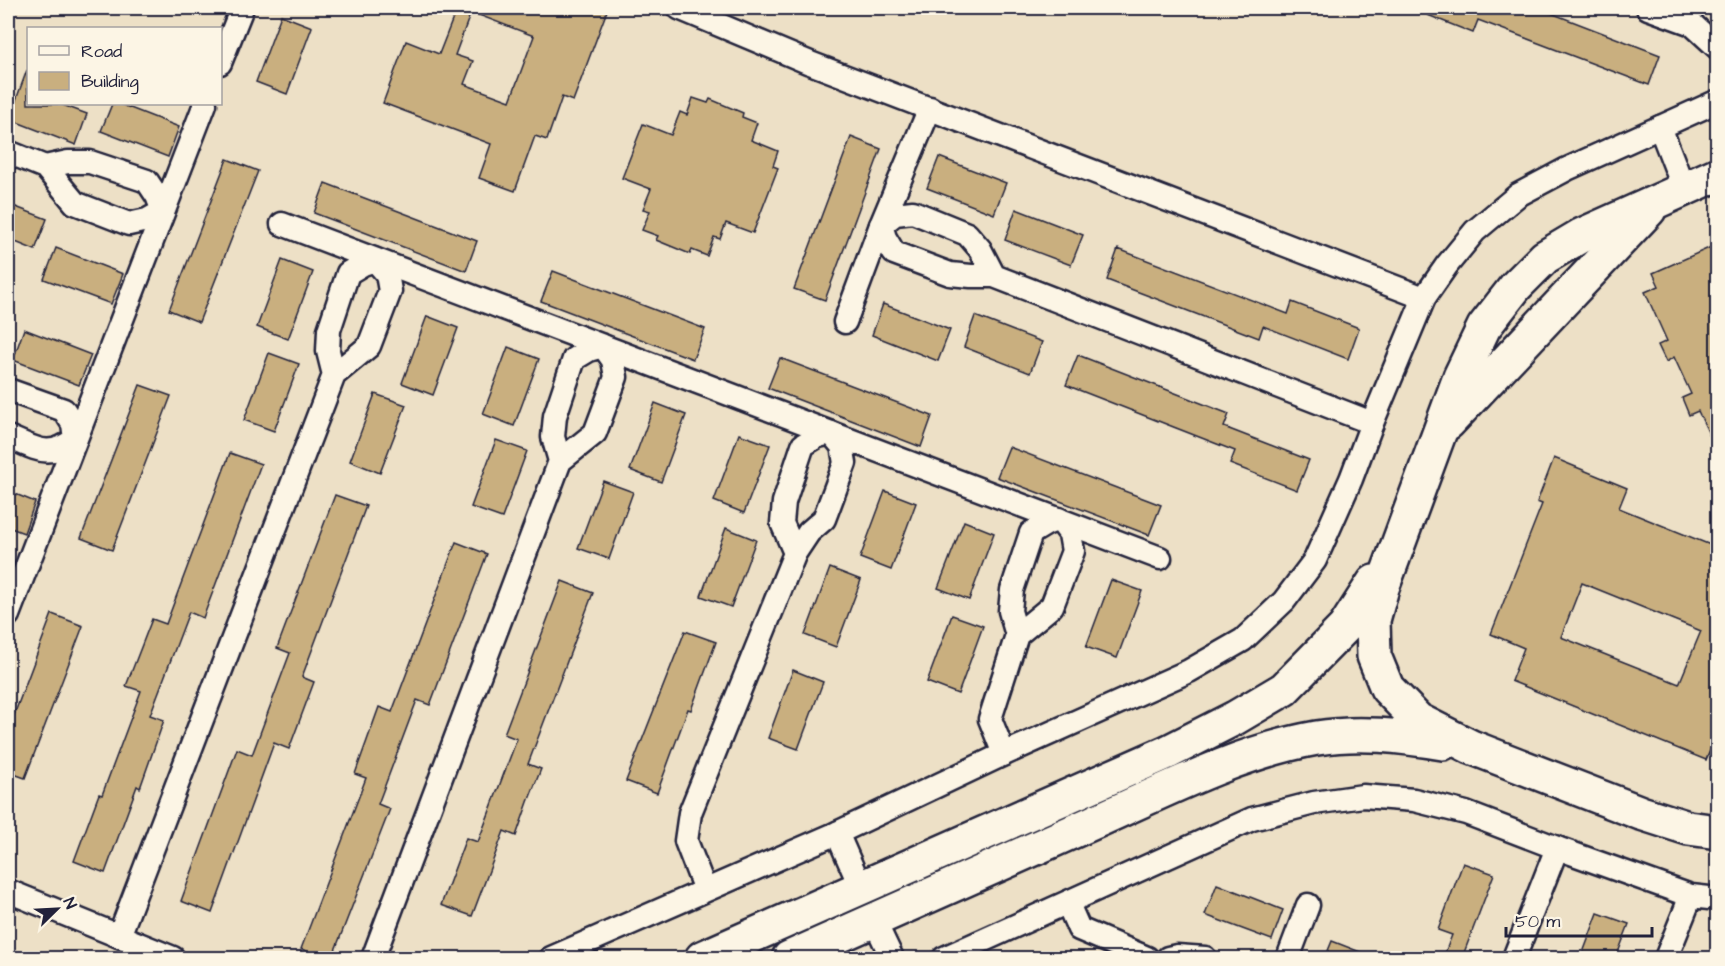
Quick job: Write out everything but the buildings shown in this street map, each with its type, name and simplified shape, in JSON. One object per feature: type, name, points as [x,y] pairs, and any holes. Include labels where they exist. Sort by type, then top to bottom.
[{"type":"main road","points":[[1718,174],[1582,235],[1545,257],[1516,286],[1484,327],[1460,377],[1437,435],[1373,620],[1374,656],[1387,688],[1418,720],[1471,747],[1641,813],[1688,828],[1718,832]]},
{"type":"main road","points":[[1437,435],[1671,195]]},
{"type":"main road","points":[[702,958],[1168,752],[1235,718],[1284,689],[1345,627],[1399,543]]},
{"type":"main road","points":[[789,958],[1174,786],[1265,751],[1317,738],[1361,734],[1401,736],[1471,747]]},
{"type":"main road","points":[[1083,790],[1097,821]]},
{"type":"street","points":[[222,58],[242,8]]},
{"type":"street","points":[[679,8],[810,63],[1424,298]]},
{"type":"street","points":[[1648,8],[1692,24],[1718,48]]},
{"type":"street","points":[[551,958],[837,833],[1004,754],[1189,671],[1243,640],[1284,602],[1315,560],[1351,479],[1424,298],[1475,231],[1518,195],[1567,169],[1718,101]]},
{"type":"street","points":[[8,615],[205,105]]},
{"type":"street","points":[[845,322],[881,225],[930,108]]},
{"type":"street","points":[[1660,127],[1671,195]]},
{"type":"street","points":[[8,152],[45,167],[75,203],[129,224],[147,220],[163,212]]},
{"type":"street","points":[[45,167],[68,162],[90,162],[147,182],[157,196],[163,212]]},
{"type":"street","points":[[881,225],[895,214],[913,212],[967,234],[980,249],[994,276]]},
{"type":"street","points":[[282,224],[1160,558]]},
{"type":"street","points":[[881,225],[885,238],[894,253],[950,274],[994,276],[1372,423]]},
{"type":"street","points":[[119,936],[334,375],[369,346],[390,291],[387,274],[375,260]]},
{"type":"street","points":[[334,375],[327,351],[329,330],[348,273],[375,260]]},
{"type":"street","points":[[373,958],[560,461],[595,433],[616,377],[613,360],[603,346]]},
{"type":"street","points":[[560,461],[553,437],[555,416],[574,359],[589,350],[603,346]]},
{"type":"street","points":[[8,390],[63,410],[74,424],[75,440]]},
{"type":"street","points":[[705,890],[686,841],[690,813],[795,553],[809,532],[824,519],[845,463],[842,446],[831,433]]},
{"type":"street","points":[[795,553],[782,524],[784,502],[803,446],[818,436],[831,433]]},
{"type":"street","points":[[8,437],[45,452],[63,448],[75,440]]},
{"type":"street","points":[[1004,754],[990,719],[1017,635],[1011,611],[1012,590],[1031,533],[1059,519]]},
{"type":"street","points":[[1017,635],[1052,606],[1073,551],[1070,534],[1059,519]]},
{"type":"street","points":[[944,958],[1252,819],[1314,803],[1363,796],[1414,800],[1466,813],[1691,896],[1718,899]]},
{"type":"street","points":[[837,833],[861,888]]},
{"type":"street","points":[[1514,958],[1557,848]]},
{"type":"street","points":[[8,891],[173,958]]},
{"type":"street","points":[[1666,958],[1691,896]]},
{"type":"street","points":[[1068,904],[1079,929],[1147,958]]},
{"type":"street","points":[[1288,958],[1308,905]]},
{"type":"street","points":[[874,920],[892,958]]},
{"type":"street","points":[[1168,958],[1177,956],[1205,958]]}]
